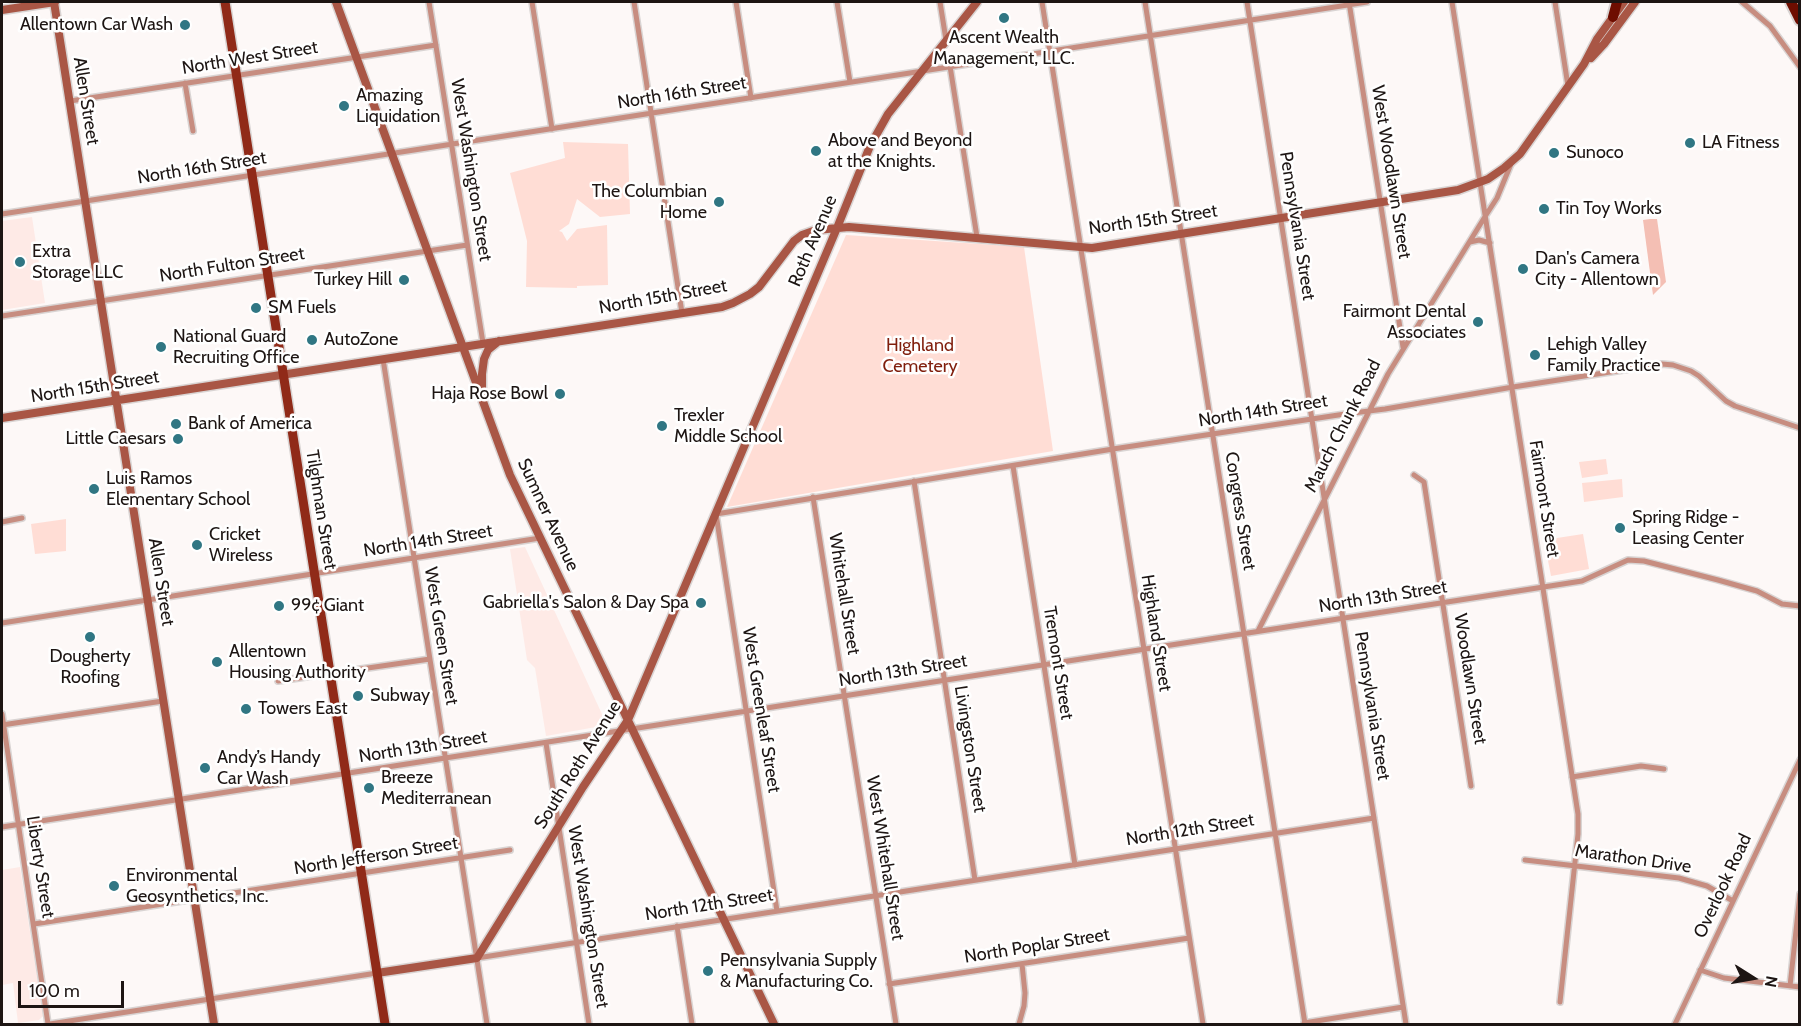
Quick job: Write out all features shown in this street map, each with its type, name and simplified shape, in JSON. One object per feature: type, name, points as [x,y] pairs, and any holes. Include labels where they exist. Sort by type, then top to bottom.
[{"type":"highway","points":[[1613,17],[1617,2]]},
{"type":"highway","points":[[1791,2],[1800,20]]},
{"type":"main road","points":[[2,10],[54,2]]},
{"type":"main road","name":"Allen Street","points":[[54,2],[214,1024]]},
{"type":"main road","name":"Tilghman Street","points":[[225,2],[385,1024]]},
{"type":"main road","name":"Sumner Avenue","points":[[336,2],[510,475],[774,1024]]},
{"type":"main road","name":"Roth Avenue","points":[[716,514],[878,130],[888,114],[977,2]]},
{"type":"main road","name":"Mauch Chunk Road","points":[[1481,182],[1511,162],[1524,148],[1584,64],[1624,2]]},
{"type":"main road","name":"Mauch Chunk Road","points":[[1584,64],[1604,44],[1635,2]]},
{"type":"main road","name":"North 15th Street","points":[[2,418],[722,307],[742,299],[759,287],[795,241],[802,235],[816,230],[849,227],[1092,248],[1447,192],[1481,182]]},
{"type":"main road","points":[[482,400],[484,359],[488,350],[500,341]]},
{"type":"main road","name":"South Roth Avenue","points":[[477,958],[628,720],[716,514]]},
{"type":"main road","name":"North 12th Street","points":[[377,973],[477,958]]},
{"type":"street","name":"West Washington Street","points":[[429,2],[483,344]]},
{"type":"street","points":[[532,2],[552,129]]},
{"type":"street","points":[[634,2],[682,313]]},
{"type":"street","points":[[736,2],[751,98]]},
{"type":"street","points":[[837,2],[850,82]]},
{"type":"street","points":[[940,2],[946,40]]},
{"type":"street","points":[[1042,2],[1050,51]]},
{"type":"street","name":"Congress Street","points":[[1145,2],[1305,1024]]},
{"type":"street","name":"Pennsylvania Street","points":[[1247,2],[1406,1024]]},
{"type":"street","name":"North 16th Street","points":[[2,214],[1367,2]]},
{"type":"street","name":"Fairmont Street","points":[[1452,2],[1578,814],[1578,834],[1560,1002]]},
{"type":"street","points":[[1554,2],[1568,86]]},
{"type":"street","points":[[1742,2],[1770,26],[1800,67]]},
{"type":"street","name":"West Woodlawn Street","points":[[1350,3],[1403,347]]},
{"type":"street","name":"North West Street","points":[[70,101],[436,45]]},
{"type":"street","name":"Highland Street","points":[[1050,51],[1203,1024]]},
{"type":"street","points":[[950,66],[977,237]]},
{"type":"street","points":[[185,83],[193,132]]},
{"type":"street","name":"Mauch Chunk Road","points":[[1258,631],[1368,411],[1403,347],[1502,190],[1511,162]]},
{"type":"street","points":[[1469,243],[1479,240],[1490,243]]},
{"type":"street","name":"North Fulton Street","points":[[2,316],[467,244]]},
{"type":"street","name":"West Green Street","points":[[383,359],[487,1024]]},
{"type":"street","name":"North 14th Street","points":[[716,514],[1113,449],[1385,409],[1662,364],[1685,368],[1700,376],[1714,392],[1735,406],[1800,428]]},
{"type":"street","name":"Tremont Street","points":[[1013,466],[1075,865]]},
{"type":"street","name":"Woodlawn Street","points":[[1414,475],[1424,482],[1471,786]]},
{"type":"street","name":"Livingston Street","points":[[914,481],[975,880]]},
{"type":"street","name":"Whitehall Street","points":[[813,497],[845,696]]},
{"type":"street","name":"West Greenleaf Street","points":[[716,514],[777,911]]},
{"type":"street","points":[[2,522],[22,518]]},
{"type":"street","name":"North 14th Street","points":[[2,623],[540,538]]},
{"type":"street","name":"North 13th Street","points":[[2,827],[1582,581],[1628,560],[1637,559],[1757,591],[1782,604],[1800,606]]},
{"type":"street","points":[[278,681],[430,659]]},
{"type":"street","name":"West Whitehall Street","points":[[845,696],[896,1024]]},
{"type":"street","points":[[2,725],[163,700]]},
{"type":"street","name":"Liberty Street","points":[[2,714],[49,1024]]},
{"type":"street","name":"West Washington Street","points":[[546,743],[589,1024]]},
{"type":"street","name":"Overlook Road","points":[[1675,1024],[1800,760]]},
{"type":"street","points":[[1572,777],[1641,766],[1664,769]]},
{"type":"street","name":"North 12th Street","points":[[477,958],[1374,818]]},
{"type":"street","name":"North Jefferson Street","points":[[34,924],[510,850]]},
{"type":"street","name":"Marathon Drive","points":[[1526,860],[1692,880],[1733,901]]},
{"type":"street","points":[[1790,986],[1800,894]]},
{"type":"street","points":[[677,926],[692,1024]]},
{"type":"street","name":"North Poplar Street","points":[[889,984],[1189,938]]},
{"type":"street","points":[[1019,1024],[1025,993],[1022,963]]},
{"type":"street","points":[[1700,970],[1724,978],[1800,987]]},
{"type":"street","name":"North 12th Street","points":[[49,1024],[377,973]]},
{"type":"street","points":[[1305,1024],[1403,1007]]},
{"type":"shaded area","name":"Extra Storage LLC","points":[[32,217],[45,303],[2,310],[2,221]]},
{"type":"shaded area","points":[[1657,219],[1666,282],[1653,295],[1643,220]]},
{"type":"shaded area","points":[[525,547],[607,725],[546,736],[535,668],[527,660],[510,549]]},
{"type":"shaded area","points":[[20,867],[43,1016],[39,1020],[18,1023],[13,983],[2,985],[2,870]]},
{"type":"green space","points":[[563,142],[628,144],[630,214],[600,217],[577,199],[569,224],[559,231],[567,241],[577,229],[607,225],[608,285],[577,286],[577,288],[526,287],[527,241],[510,173],[565,158]]},
{"type":"green space","name":"Highland Cemetery","points":[[846,235],[1024,247],[1053,451],[727,507]]},
{"type":"green space","points":[[1606,459],[1608,474],[1582,478],[1579,462]]},
{"type":"green space","points":[[1622,479],[1623,497],[1584,502],[1582,483]]},
{"type":"green space","points":[[66,519],[66,551],[35,554],[31,524]]},
{"type":"green space","points":[[1583,534],[1589,569],[1551,576],[1544,540]]},
{"type":"place","name":"Ascent Wealth Management, LLC.","points":[[1004,18]]},
{"type":"place","name":"Allentown Car Wash","points":[[185,25]]},
{"type":"place","name":"Amazing Liquidation","points":[[344,106]]},
{"type":"place","name":"LA Fitness","points":[[1690,143]]},
{"type":"place","name":"Above and Beyond at the Knights.","points":[[816,151]]},
{"type":"place","name":"Sunoco","points":[[1554,153]]},
{"type":"place","name":"The Columbian Home","points":[[719,202]]},
{"type":"place","name":"Tin Toy Works","points":[[1544,209]]},
{"type":"place","name":"Extra Storage LLC","points":[[20,262]]},
{"type":"place","name":"Dan's Camera City - Allentown","points":[[1523,269]]},
{"type":"place","name":"Turkey Hill","points":[[404,280]]},
{"type":"place","name":"SM Fuels","points":[[256,308]]},
{"type":"place","name":"Fairmont Dental Associates","points":[[1478,322]]},
{"type":"place","name":"AutoZone","points":[[312,340]]},
{"type":"place","name":"National Guard Recruiting Office","points":[[161,347]]},
{"type":"place","name":"Lehigh Valley Family Practice","points":[[1535,355]]},
{"type":"place","name":"Haja Rose Bowl","points":[[560,394]]},
{"type":"place","name":"Bank of America","points":[[176,424]]},
{"type":"place","name":"Trexler Middle School","points":[[662,426]]},
{"type":"place","name":"Little Caesars","points":[[178,439]]},
{"type":"place","name":"Luis Ramos Elementary School","points":[[94,489]]},
{"type":"place","name":"Spring Ridge - Leasing Center","points":[[1620,528]]},
{"type":"place","name":"Cricket Wireless","points":[[197,545]]},
{"type":"place","name":"Gabriella's Salon & Day Spa","points":[[701,603]]},
{"type":"place","name":"99¢ Giant","points":[[279,606]]},
{"type":"place","name":"Dougherty Roofing","points":[[90,637]]},
{"type":"place","name":"Allentown Housing Authority","points":[[217,662]]},
{"type":"place","name":"Subway","points":[[358,696]]},
{"type":"place","name":"Towers East","points":[[246,709]]},
{"type":"place","name":"Andy’s Handy Car Wash","points":[[205,768]]},
{"type":"place","name":"Breeze Mediterranean","points":[[369,788]]},
{"type":"place","name":"Environmental Geosynthetics, Inc.","points":[[114,886]]},
{"type":"place","name":"Pennsylvania Supply & Manufacturing Co.","points":[[708,971]]}]
